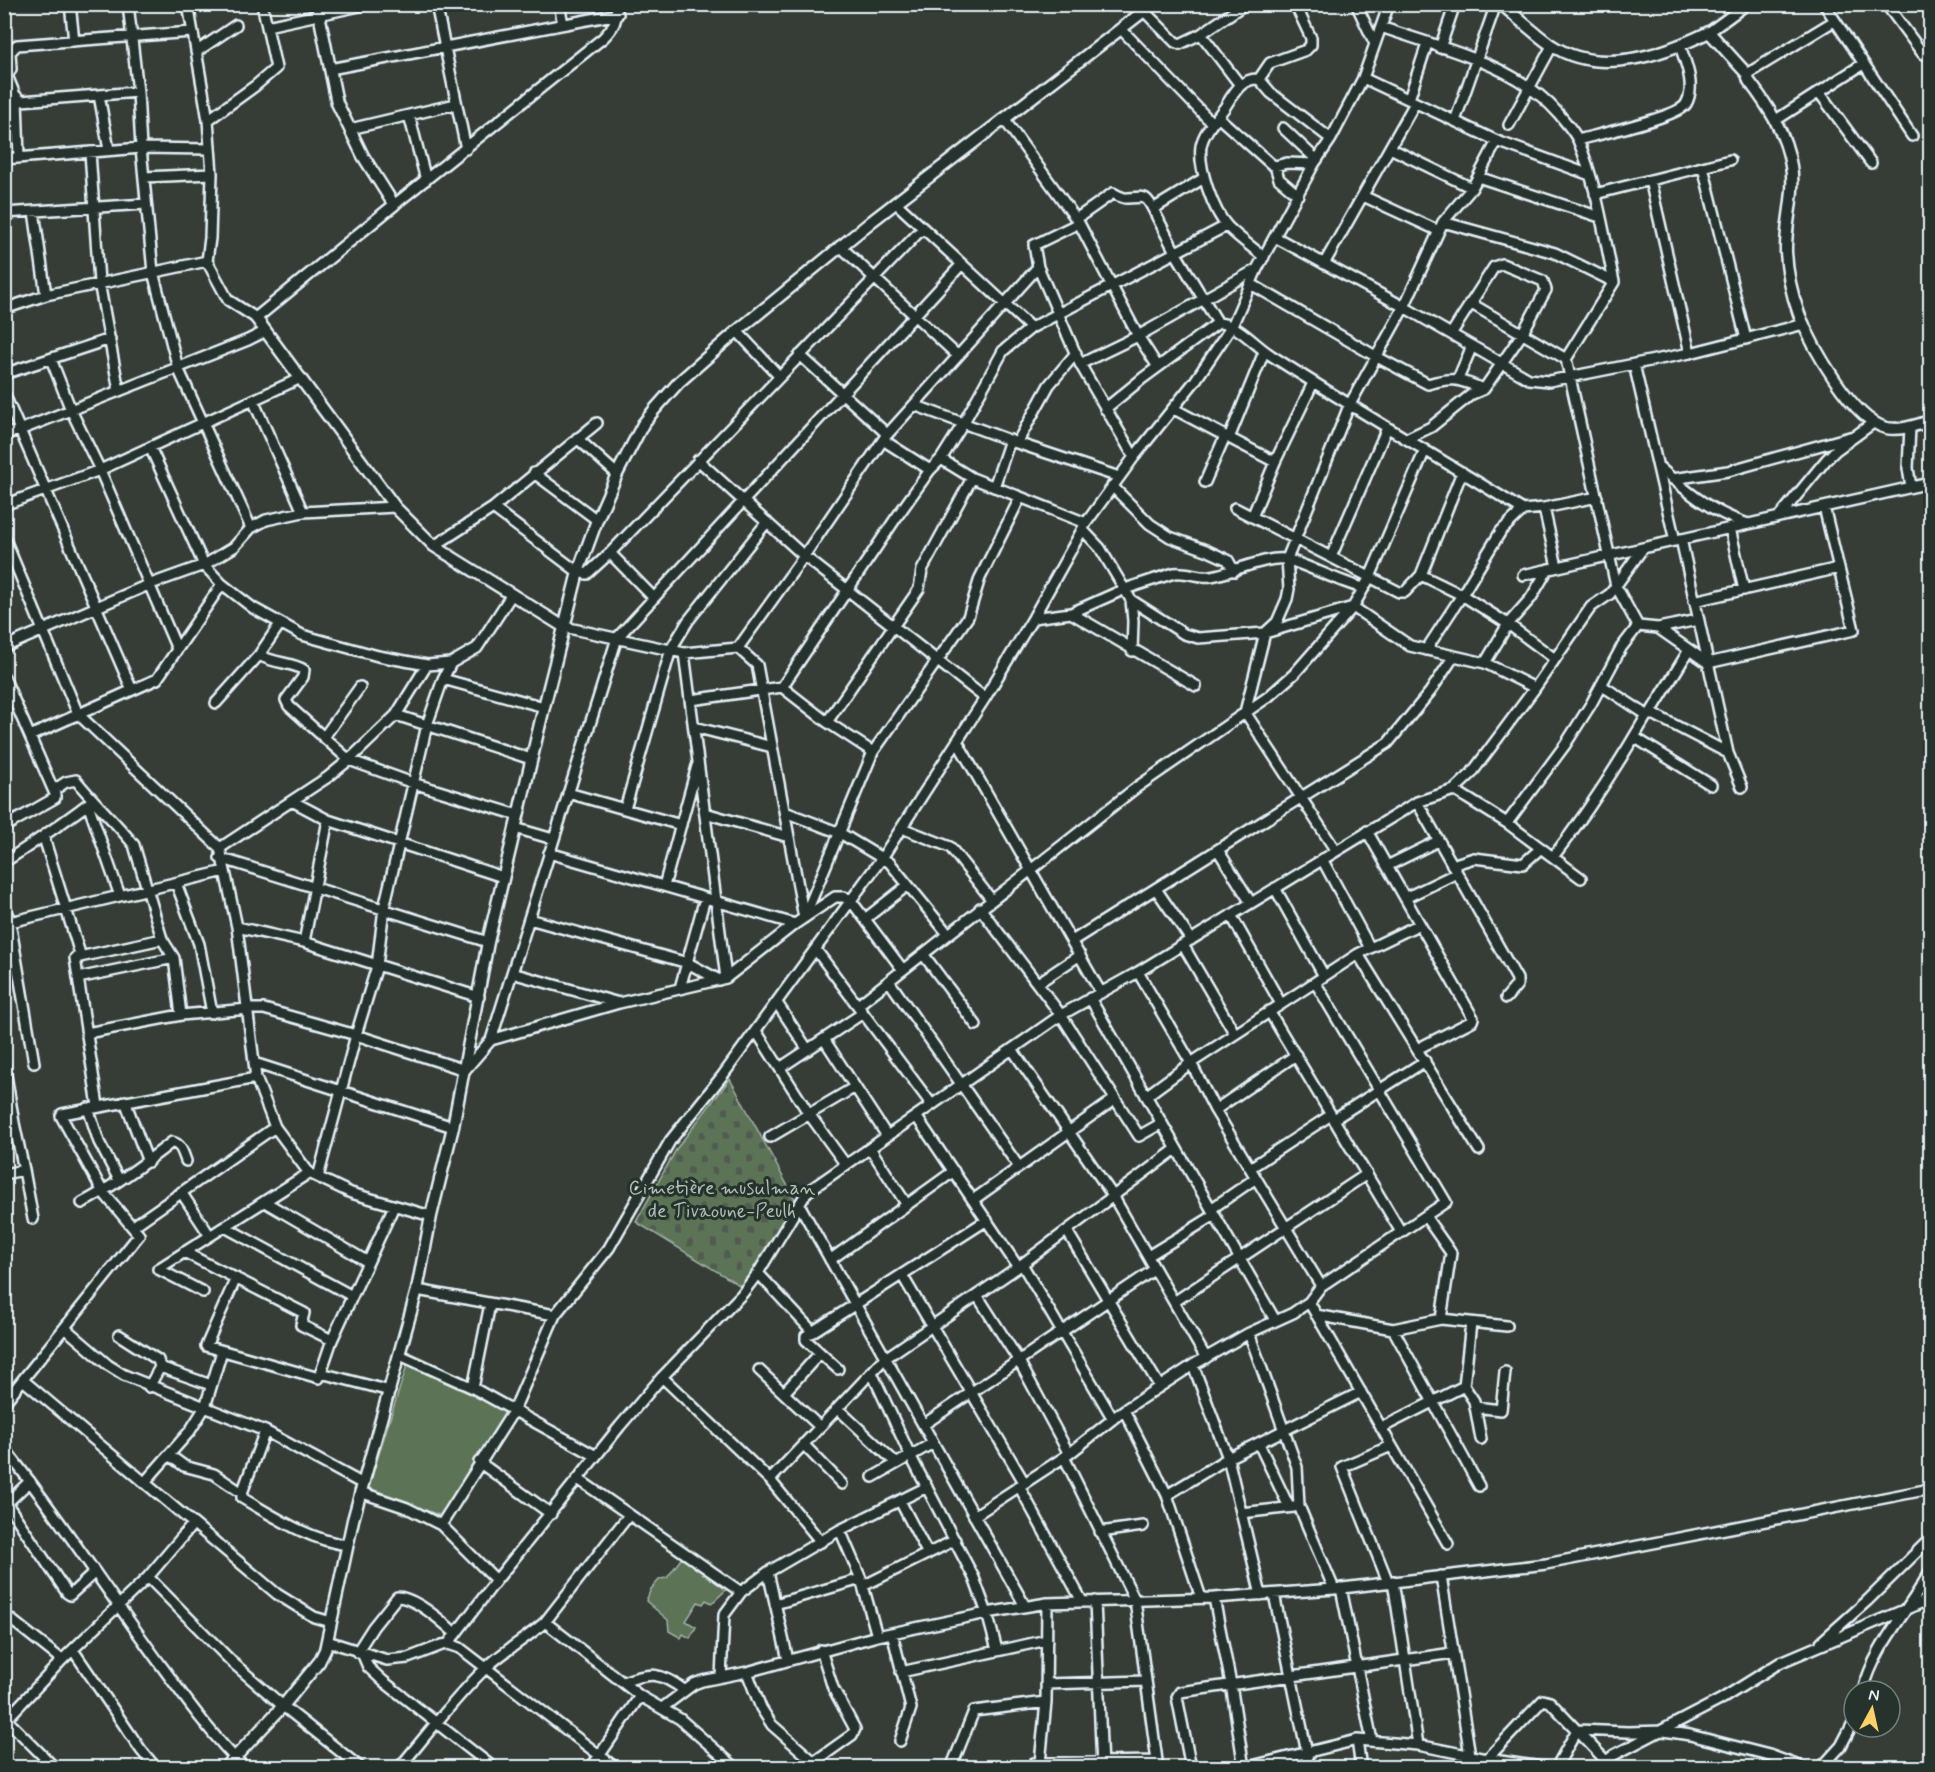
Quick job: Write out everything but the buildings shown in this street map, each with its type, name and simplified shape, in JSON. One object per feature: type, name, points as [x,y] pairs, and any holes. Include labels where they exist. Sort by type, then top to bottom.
[{"type":"street","points":[[70,4],[75,41]]},
{"type":"street","points":[[128,4],[153,272],[178,368],[251,528]]},
{"type":"street","points":[[188,4],[208,120],[212,174],[207,261],[228,300],[256,318],[395,507],[434,546],[564,627],[684,653],[738,648],[757,665],[804,918]]},
{"type":"street","points":[[208,120],[276,68],[262,4]]},
{"type":"street","points":[[267,26],[318,10],[369,4]]},
{"type":"street","points":[[436,4],[466,149]]},
{"type":"street","points":[[559,4],[563,24]]},
{"type":"street","points":[[225,1767],[283,1706],[321,1659],[327,1641],[347,1545],[417,1290],[431,1216],[465,1070],[488,942],[578,572],[597,520],[643,424],[667,395],[737,331],[840,246],[1149,8],[1175,42],[1180,44],[1201,34],[1245,4]]},
{"type":"street","points":[[1259,79],[1270,63],[1306,50],[1311,45],[1311,38],[1295,4]]},
{"type":"street","points":[[1356,4],[1375,44]]},
{"type":"street","points":[[441,1526],[479,1462],[514,1410],[555,1316],[609,1248],[670,1141],[852,902],[985,698],[1084,526],[1112,486],[1174,409],[1232,326],[1257,270],[1363,78],[1389,4]]},
{"type":"street","points":[[1440,48],[1455,4]]},
{"type":"street","points":[[1455,122],[1496,4]]},
{"type":"street","points":[[1501,4],[1552,46],[1582,59],[1610,60],[1649,56],[1680,46],[1709,32],[1747,4]]},
{"type":"street","points":[[1824,4],[1833,21],[1912,136]]},
{"type":"street","points":[[1886,4],[1923,54]]},
{"type":"street","points":[[256,318],[603,38],[613,28],[617,9],[563,24],[330,69]]},
{"type":"street","points":[[318,10],[337,103],[363,156],[394,205]]},
{"type":"street","points":[[1747,74],[1833,21]]},
{"type":"street","points":[[196,52],[236,25]]},
{"type":"street","points":[[1381,27],[1503,71],[1530,87],[1547,101],[1572,129],[1578,140],[1595,194],[1614,282],[1566,358],[1616,586],[1638,626]]},
{"type":"street","points":[[1121,29],[1215,120],[1275,166],[1279,179],[1298,195]]},
{"type":"street","points":[[20,158],[16,99],[6,80],[11,69],[10,52],[18,45],[192,32]]},
{"type":"street","points":[[1709,32],[1747,74],[1749,81],[1776,120],[1787,148],[1792,181],[1786,251],[1794,295],[1803,324],[1819,355],[1840,388],[1861,413],[1873,423],[1896,429],[1930,421]]},
{"type":"street","points":[[1201,34],[1240,85]]},
{"type":"street","points":[[1324,264],[1390,148],[1412,101],[1427,44]]},
{"type":"street","points":[[1509,125],[1552,46]]},
{"type":"street","points":[[1578,140],[1640,124],[1682,109],[1688,102],[1690,79],[1680,46]]},
{"type":"street","points":[[1776,120],[1863,64]]},
{"type":"street","points":[[1363,78],[1497,141],[1590,175]]},
{"type":"street","points":[[1264,257],[1226,225],[1211,199],[1204,178],[1201,146],[1215,120],[1240,85],[1250,79],[1259,79],[1271,93],[1331,139]]},
{"type":"street","points":[[16,99],[138,92]]},
{"type":"street","points":[[1819,92],[1871,163]]},
{"type":"street","points":[[99,95],[109,150]]},
{"type":"street","points":[[350,129],[456,104]]},
{"type":"street","points":[[409,115],[426,180]]},
{"type":"street","points":[[1004,119],[1078,221],[1138,336],[1158,367]]},
{"type":"street","points":[[1283,128],[1316,162]]},
{"type":"street","points":[[1336,851],[1245,712],[1265,633],[1277,622],[1287,598],[1289,589],[1287,559],[1294,538],[1350,406],[1404,307],[1441,226],[1472,188],[1497,141]]},
{"type":"street","points":[[4,159],[141,148],[209,149]]},
{"type":"street","points":[[1390,148],[1472,188]]},
{"type":"street","points":[[90,152],[99,282],[119,391]]},
{"type":"street","points":[[1595,194],[1730,160]]},
{"type":"street","points":[[1275,166],[1287,163],[1316,162]]},
{"type":"street","points":[[1703,167],[1746,339]]},
{"type":"street","points":[[144,177],[212,174]]},
{"type":"street","points":[[1478,177],[1600,218]]},
{"type":"street","points":[[1153,209],[1204,178]]},
{"type":"street","points":[[1650,180],[1690,353]]},
{"type":"street","points":[[1134,458],[1080,364],[1038,267],[1034,245],[1078,221],[1113,193],[1127,199],[1142,197],[1149,200],[1175,252],[1218,323],[1232,326],[1264,352],[1313,383],[1523,510],[1597,497]]},
{"type":"street","points":[[1363,196],[1441,226],[1555,253],[1614,282]]},
{"type":"street","points":[[896,203],[1030,328]]},
{"type":"street","points":[[4,213],[146,204]]},
{"type":"street","points":[[34,211],[46,295]]},
{"type":"street","points":[[782,687],[896,518],[930,470],[941,459],[1003,351],[1030,328],[1226,225]]},
{"type":"street","points":[[493,508],[578,572],[587,574],[923,228]]},
{"type":"street","points":[[1275,237],[1404,307],[1529,380],[1549,381],[1690,353],[1803,324]]},
{"type":"street","points":[[840,246],[958,356]]},
{"type":"street","points":[[4,309],[46,295],[99,282],[207,261]]},
{"type":"street","points":[[465,1070],[491,1040],[617,638],[962,264]]},
{"type":"street","points":[[1406,439],[1431,427],[1472,394],[1484,390],[1522,334],[1546,290],[1546,285],[1543,281],[1497,264],[1451,334]]},
{"type":"street","points":[[738,648],[885,437],[1038,267]]},
{"type":"street","points":[[1080,364],[1138,336],[1257,270]]},
{"type":"street","points":[[1251,284],[1428,384],[1446,379],[1458,379],[1484,390]]},
{"type":"street","points":[[1470,303],[1566,358]]},
{"type":"street","points":[[1105,410],[1218,323]]},
{"type":"street","points":[[4,434],[20,430],[178,368],[266,331]]},
{"type":"street","points":[[737,331],[779,376]]},
{"type":"street","points":[[4,374],[110,339]]},
{"type":"street","points":[[1458,379],[1472,346]]},
{"type":"street","points":[[1205,482],[1264,352]]},
{"type":"street","points":[[994,487],[1013,442],[1049,385],[1076,353]]},
{"type":"street","points":[[800,355],[885,437],[930,470]]},
{"type":"street","points":[[51,359],[71,410],[100,470],[177,649]]},
{"type":"street","points":[[1634,364],[1694,601],[1728,753],[1742,787]]},
{"type":"street","points":[[4,506],[100,470],[301,378]]},
{"type":"street","points":[[1252,517],[1275,462],[1313,383]]},
{"type":"street","points":[[4,393],[132,690]]},
{"type":"street","points":[[253,400],[303,512]]},
{"type":"street","points":[[914,405],[1013,442],[1119,477]]},
{"type":"street","points":[[1174,409],[1275,462]]},
{"type":"street","points":[[434,546],[493,508],[597,423]]},
{"type":"street","points":[[1779,517],[1826,460],[1873,423]]},
{"type":"street","points":[[1910,427],[1908,468],[1911,487]]},
{"type":"street","points":[[1331,557],[1387,428]]},
{"type":"street","points":[[1672,479],[1728,471],[1857,435]]},
{"type":"street","points":[[576,438],[618,474]]},
{"type":"street","points":[[150,447],[204,564],[222,584],[254,608],[302,635],[378,656],[427,665],[451,663],[477,648],[513,594]]},
{"type":"street","points":[[780,1068],[824,1039],[861,1009],[889,981],[1030,868],[1137,787],[1268,697],[1294,674],[1353,607],[1370,577],[1425,450]]},
{"type":"street","points":[[941,459],[972,478],[1084,526],[1131,600],[1132,651]]},
{"type":"street","points":[[698,460],[804,556],[985,698]]},
{"type":"street","points":[[1658,466],[1715,511],[1748,524]]},
{"type":"street","points":[[1235,508],[1370,577],[1405,592],[1421,575],[1462,472]]},
{"type":"street","points":[[534,473],[597,520]]},
{"type":"street","points":[[827,722],[919,589],[922,570],[972,478]]},
{"type":"street","points":[[1523,575],[1930,483]]},
{"type":"street","points":[[1112,486],[1150,524],[1170,537],[1228,560],[1234,571]]},
{"type":"street","points":[[804,918],[873,752],[968,617],[980,578],[1020,498]]},
{"type":"street","points":[[4,647],[148,585],[204,564],[234,547],[251,528],[266,520],[303,512],[395,507]]},
{"type":"street","points":[[1658,628],[1708,663],[1854,630],[1824,507]]},
{"type":"street","points":[[1485,663],[1508,624],[1553,568],[1544,508]]},
{"type":"street","points":[[1426,650],[1501,531],[1523,510]]},
{"type":"street","points":[[625,809],[671,649],[688,621],[767,522]]},
{"type":"street","points":[[1730,528],[1744,590]]},
{"type":"street","points":[[4,537],[78,714],[220,853],[488,942]]},
{"type":"street","points":[[327,1641],[387,1660],[399,1659],[448,1644],[496,1580],[662,1377],[742,1294],[758,1273],[807,1192],[1060,1015],[1187,943],[1417,802],[1454,790],[1471,774],[1591,607],[1610,594],[1643,548]]},
{"type":"street","points":[[609,553],[653,597]]},
{"type":"street","points":[[1033,618],[1071,613],[1125,589],[1181,572],[1205,577],[1270,560],[1287,559],[1342,583],[1363,588]]},
{"type":"street","points":[[1694,601],[1839,568]]},
{"type":"street","points":[[1421,575],[1462,595],[1508,624],[1555,659]]},
{"type":"street","points":[[30,736],[157,679],[222,584]]},
{"type":"street","points":[[1131,600],[1184,634],[1198,638],[1265,633],[1353,607]]},
{"type":"street","points":[[1353,607],[1410,646],[1485,663],[1535,688]]},
{"type":"street","points":[[1071,613],[1132,651],[1196,686]]},
{"type":"street","points":[[1638,626],[1658,628],[1698,620]]},
{"type":"street","points":[[216,703],[259,655],[280,624]]},
{"type":"street","points":[[1507,823],[1565,745],[1621,648],[1638,626]]},
{"type":"street","points":[[1553,857],[1584,818],[1689,650]]},
{"type":"street","points":[[684,653],[717,901],[723,979]]},
{"type":"street","points":[[259,655],[271,662],[304,670],[303,677],[286,700],[289,706],[349,760],[413,783],[518,815]]},
{"type":"street","points":[[1072,941],[1388,743],[1430,692],[1454,656]]},
{"type":"street","points":[[203,1292],[158,1269],[264,1202],[314,1175],[377,966],[384,908],[427,725],[451,663]]},
{"type":"street","points":[[220,853],[349,760],[396,716],[427,665]]},
{"type":"street","points":[[4,677],[54,790],[54,798],[8,825],[4,808]]},
{"type":"street","points":[[443,679],[544,707]]},
{"type":"street","points":[[1601,686],[1649,714],[1728,753]]},
{"type":"street","points":[[324,737],[360,687]]},
{"type":"street","points":[[691,700],[782,687],[827,722],[873,752]]},
{"type":"street","points":[[396,716],[531,759]]},
{"type":"street","points":[[694,727],[772,747]]},
{"type":"street","points":[[1634,737],[1711,785]]},
{"type":"street","points":[[957,741],[1101,993]]},
{"type":"street","points":[[664,886],[699,761]]},
{"type":"street","points":[[54,790],[66,782],[76,780],[90,802],[120,896]]},
{"type":"street","points":[[1454,790],[1507,823],[1581,878]]},
{"type":"street","points":[[568,792],[681,825]]},
{"type":"street","points":[[292,801],[328,820],[503,877]]},
{"type":"street","points":[[4,862],[44,838],[69,816],[90,802]]},
{"type":"street","points":[[90,802],[125,833],[134,845],[162,939],[174,958],[181,1015]]},
{"type":"street","points":[[1417,802],[1517,979],[1516,985],[1506,998]]},
{"type":"street","points":[[785,812],[840,833],[890,862],[948,934]]},
{"type":"street","points":[[705,813],[789,837]]},
{"type":"street","points":[[304,942],[328,820]]},
{"type":"street","points":[[515,828],[553,839]]},
{"type":"street","points":[[902,828],[950,847],[991,900]]},
{"type":"street","points":[[1368,831],[1473,1018],[1472,1021],[1417,1049]]},
{"type":"street","points":[[44,838],[81,957]]},
{"type":"street","points":[[1387,866],[1438,841]]},
{"type":"street","points":[[1406,898],[1474,858],[1523,864],[1541,848]]},
{"type":"street","points":[[1218,850],[1251,903]]},
{"type":"street","points":[[220,853],[237,927],[256,1078],[275,1127],[314,1175],[351,1193],[431,1216]]},
{"type":"street","points":[[549,853],[795,924]]},
{"type":"street","points":[[1322,859],[1370,948]]},
{"type":"street","points":[[10,922],[225,871]]},
{"type":"street","points":[[176,883],[199,944],[212,1013]]},
{"type":"street","points":[[865,919],[908,885]]},
{"type":"street","points":[[1275,888],[1324,976]]},
{"type":"street","points":[[1156,889],[1235,1034]]},
{"type":"street","points":[[491,1040],[620,1003],[723,979],[795,924],[835,897],[844,897],[852,902],[903,970]]},
{"type":"street","points":[[680,988],[705,898]]},
{"type":"street","points":[[4,900],[10,922],[34,1063]]},
{"type":"street","points":[[980,908],[1038,983],[1139,1136],[1162,1123]]},
{"type":"street","points":[[1231,915],[1281,1004]]},
{"type":"street","points":[[529,919],[688,963],[723,979]]},
{"type":"street","points":[[1146,1096],[1269,1011],[1359,954],[1420,924]]},
{"type":"street","points":[[237,927],[304,942],[479,997]]},
{"type":"street","points":[[118,1180],[99,1142],[93,1107],[87,1033],[75,958],[162,939]]},
{"type":"street","points":[[816,950],[932,1104]]},
{"type":"street","points":[[923,954],[976,1025]]},
{"type":"street","points":[[1359,954],[1479,1150]]},
{"type":"street","points":[[1038,983],[1080,955]]},
{"type":"street","points":[[78,978],[174,958]]},
{"type":"street","points":[[1138,972],[1191,1063],[1215,1110],[1321,1286]]},
{"type":"street","points":[[512,973],[620,1003]]},
{"type":"street","points":[[889,981],[1019,1167]]},
{"type":"street","points":[[974,1516],[1066,1455],[1124,1410],[1193,1365],[1249,1333],[1293,1313],[1309,1302],[1321,1286],[1446,1202],[1315,982]]},
{"type":"street","points":[[1090,998],[1275,1320]]},
{"type":"street","points":[[777,1003],[808,1050]]},
{"type":"street","points":[[87,1033],[181,1015],[248,1009],[264,1010],[356,1035],[465,1070]]},
{"type":"street","points":[[1269,1011],[1401,1232]]},
{"type":"street","points":[[756,1031],[809,1114],[846,1165]]},
{"type":"street","points":[[824,1039],[887,1136]]},
{"type":"street","points":[[1012,1048],[1113,1196],[1206,1358]]},
{"type":"street","points":[[1215,1110],[1296,1055]]},
{"type":"street","points":[[1250,1168],[1425,1061]]},
{"type":"street","points":[[4,1063],[9,1124],[24,1170],[33,1219]]},
{"type":"street","points":[[254,1063],[453,1126]]},
{"type":"street","points":[[4,1403],[139,1235],[103,1192],[61,1116],[64,1112],[256,1078]]},
{"type":"street","points":[[770,1137],[855,1087]]},
{"type":"street","points":[[973,1200],[1115,1099]]},
{"type":"street","points":[[125,1101],[148,1162]]},
{"type":"street","points":[[916,1116],[1020,1265],[1113,1419]]},
{"type":"street","points":[[132,1227],[275,1127]]},
{"type":"street","points":[[82,1203],[148,1162],[172,1142],[181,1148],[186,1161]]},
{"type":"street","points":[[870,1148],[907,1205]]},
{"type":"street","points":[[770,1480],[884,1359],[1020,1265],[1176,1149]]},
{"type":"street","points":[[4,1174],[24,1170]]},
{"type":"street","points":[[830,1260],[954,1171]]},
{"type":"street","points":[[1174,1302],[1367,1174]]},
{"type":"street","points":[[1148,1256],[1213,1212],[1256,1178]]},
{"type":"street","points":[[181,1192],[210,1236]]},
{"type":"street","points":[[264,1202],[368,1262]]},
{"type":"street","points":[[236,1278],[206,1346],[319,1378],[332,1340],[394,1206]]},
{"type":"street","points":[[800,1206],[1025,1606]]},
{"type":"street","points":[[1425,1216],[1451,1252],[1441,1319]]},
{"type":"street","points":[[838,1369],[806,1340],[806,1336],[987,1220]]},
{"type":"street","points":[[225,1227],[352,1296]]},
{"type":"street","points":[[1067,1231],[1160,1387]]},
{"type":"street","points":[[184,1252],[304,1313],[301,1324],[332,1340]]},
{"type":"street","points":[[923,1425],[1155,1269]]},
{"type":"street","points":[[758,1273],[813,1332]]},
{"type":"street","points":[[902,1275],[1022,1484],[1082,1601]]},
{"type":"street","points":[[417,1290],[555,1316]]},
{"type":"street","points":[[977,1295],[1019,1361],[1135,1600],[1157,1764],[1037,1765],[1046,1702],[1047,1603]]},
{"type":"street","points":[[1309,1302],[1448,1544]]},
{"type":"street","points":[[473,1388],[490,1304]]},
{"type":"street","points":[[1316,1315],[1393,1329],[1441,1319],[1507,1326]]},
{"type":"street","points":[[1471,1323],[1464,1386],[1474,1401],[1481,1440]]},
{"type":"street","points":[[65,1328],[108,1365],[124,1375],[149,1387],[265,1431],[362,1488],[441,1526],[496,1580]]},
{"type":"street","points":[[1393,1329],[1479,1486]]},
{"type":"street","points":[[1249,1333],[1297,1467],[1294,1507]]},
{"type":"street","points":[[119,1335],[158,1360],[160,1367],[149,1387]]},
{"type":"street","points":[[144,1483],[190,1431],[205,1407],[222,1351]]},
{"type":"street","points":[[784,1393],[820,1353]]},
{"type":"street","points":[[400,1355],[473,1388],[596,1456]]},
{"type":"street","points":[[1193,1365],[1228,1458],[1261,1595]]},
{"type":"street","points":[[160,1367],[212,1386]]},
{"type":"street","points":[[759,1371],[820,1427]]},
{"type":"street","points":[[1475,1407],[1501,1410],[1505,1372]]},
{"type":"street","points":[[321,1373],[390,1391]]},
{"type":"street","points":[[872,1373],[910,1455],[974,1578],[987,1612],[997,1650]]},
{"type":"street","points":[[662,1377],[770,1480],[821,1542]]},
{"type":"street","points":[[23,1380],[277,1594],[314,1617],[331,1622]]},
{"type":"street","points":[[1381,1428],[1464,1386]]},
{"type":"street","points":[[1167,1495],[1228,1458],[1361,1392]]},
{"type":"street","points":[[838,1409],[896,1463]]},
{"type":"street","points":[[1124,1410],[1167,1495],[1201,1598]]},
{"type":"street","points":[[265,1431],[242,1498],[321,1540],[347,1545]]},
{"type":"street","points":[[873,1477],[933,1443]]},
{"type":"street","points":[[803,1444],[842,1484]]},
{"type":"street","points":[[1259,1444],[1338,1589],[1372,1741]]},
{"type":"street","points":[[1391,1446],[1342,1467],[1391,1581],[1418,1745]]},
{"type":"street","points":[[4,1448],[191,1706],[245,1767]]},
{"type":"street","points":[[169,1455],[184,1466],[214,1474],[242,1493]]},
{"type":"street","points":[[479,1462],[551,1514]]},
{"type":"street","points":[[578,1479],[741,1592]]},
{"type":"street","points":[[30,1481],[6,1505],[67,1593],[70,1595],[94,1573]]},
{"type":"street","points":[[721,1677],[724,1615],[741,1592],[768,1572],[840,1530],[927,1487]]},
{"type":"street","points":[[662,1708],[694,1684],[747,1672],[877,1636],[987,1612],[1047,1603],[1214,1598],[1338,1589],[1546,1564],[1930,1489]]},
{"type":"street","points":[[900,1500],[928,1554]]},
{"type":"street","points":[[1241,1513],[1294,1507]]},
{"type":"street","points":[[399,1767],[485,1669],[545,1622],[629,1515]]},
{"type":"street","points":[[55,1767],[5,1719],[148,1577],[193,1524]]},
{"type":"street","points":[[1100,1532],[1143,1526]]},
{"type":"street","points":[[840,1530],[862,1583],[877,1636]]},
{"type":"street","points":[[1816,1647],[1868,1601],[1930,1539]]},
{"type":"street","points":[[775,1604],[862,1583],[955,1540]]},
{"type":"street","points":[[1867,1679],[1873,1661],[1930,1571]]},
{"type":"street","points":[[768,1572],[788,1660]]},
{"type":"street","points":[[1441,1576],[1470,1755]]},
{"type":"street","points":[[148,1577],[233,1664],[361,1767]]},
{"type":"street","points":[[1274,1594],[1308,1767]]},
{"type":"street","points":[[360,1653],[373,1627],[397,1597],[404,1597],[430,1613],[456,1634]]},
{"type":"street","points":[[1214,1598],[1244,1767],[1358,1740],[1418,1745],[1470,1755],[1488,1763],[1548,1767]]},
{"type":"street","points":[[1598,1767],[1720,1700],[1781,1662],[1930,1599]]},
{"type":"street","points":[[1095,1601],[1102,1765]]},
{"type":"street","points":[[4,1614],[62,1660]]},
{"type":"street","points":[[545,1622],[640,1695],[680,1719],[736,1767]]},
{"type":"street","points":[[892,1633],[911,1708],[900,1741]]},
{"type":"street","points":[[901,1672],[1047,1640]]},
{"type":"street","points":[[448,1644],[460,1648],[616,1767]]},
{"type":"street","points":[[73,1650],[141,1750],[156,1767]]},
{"type":"street","points":[[747,1672],[761,1708],[772,1725],[818,1765],[852,1735],[855,1729],[831,1683],[821,1650]]},
{"type":"street","points":[[360,1653],[372,1671],[494,1767]]},
{"type":"street","points":[[1191,1767],[1178,1693],[1454,1653]]},
{"type":"street","points":[[623,1682],[643,1675],[656,1675],[665,1677],[684,1690]]},
{"type":"street","points":[[1046,1684],[1146,1681]]},
{"type":"street","points":[[591,1767],[640,1695]]},
{"type":"street","points":[[1488,1763],[1541,1701],[1550,1702],[1606,1761]]},
{"type":"street","points":[[951,1767],[974,1712],[1046,1702]]},
{"type":"street","points":[[1577,1730],[1664,1731],[1690,1735],[1749,1749],[1805,1767]]},
{"type":"street","points":[[1557,1767],[1577,1730]]},
{"type":"street","points":[[1821,1767],[1845,1739]]},
{"type":"street","points":[[1358,1740],[1361,1767]]},
{"type":"green space","name":"Cimetière musulman de Tivaoune-Peulh","points":[[730,1079],[797,1203],[744,1288],[636,1222],[677,1148]]},
{"type":"green space","points":[[408,1362],[508,1409],[441,1516],[368,1488]]},
{"type":"green space","points":[[683,1556],[728,1588],[712,1603],[706,1600],[703,1604],[698,1602],[686,1621],[696,1627],[690,1638],[683,1634],[681,1638],[669,1631],[668,1620],[646,1601],[651,1589],[660,1579],[667,1578]]}]
